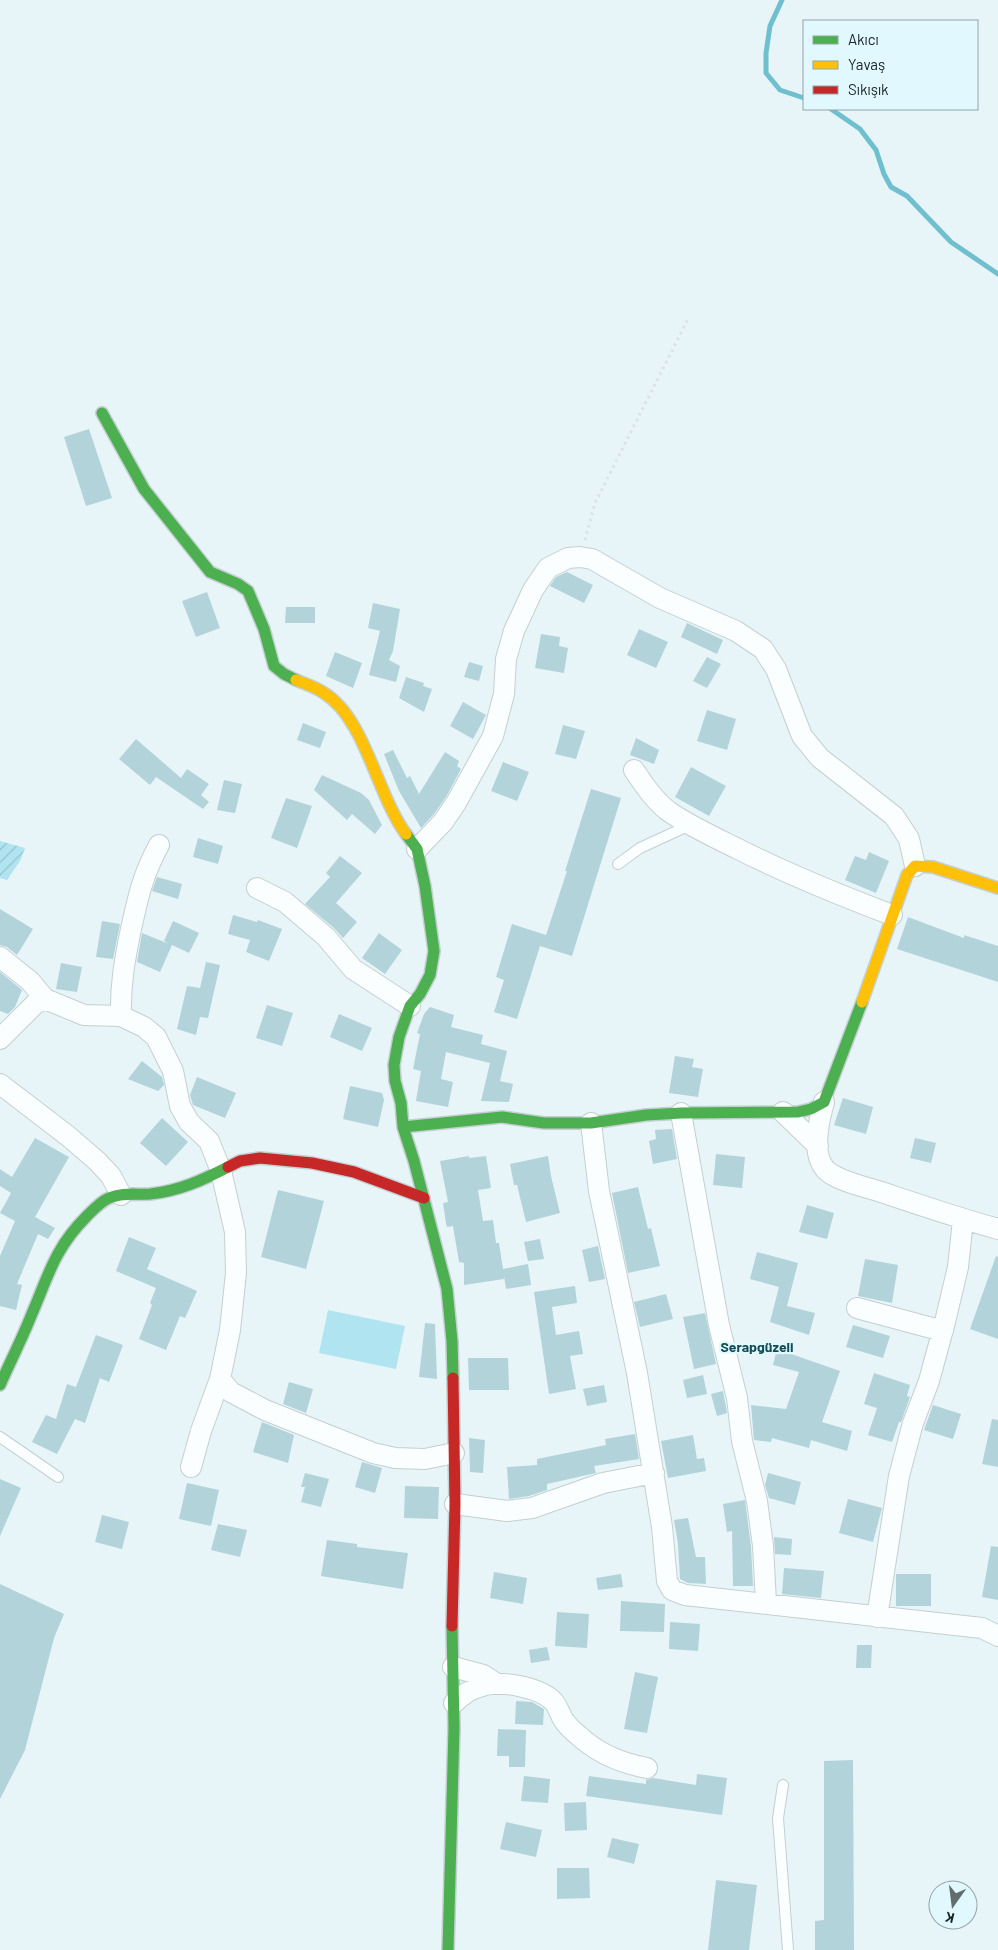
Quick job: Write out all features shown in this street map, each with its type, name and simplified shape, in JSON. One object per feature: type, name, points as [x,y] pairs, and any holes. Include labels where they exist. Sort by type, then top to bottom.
[{"type":"street","points":[[102,413],[144,489],[196,556],[210,572],[222,579],[238,584],[248,591],[264,629],[274,666],[284,674],[325,693],[342,709],[357,732],[385,798],[403,830],[417,848],[425,886],[434,951],[430,975],[420,994],[410,1006],[399,1037],[394,1065],[403,1127],[424,1198],[447,1290],[452,1341],[455,1504],[452,1602],[454,1703],[448,1950]]},
{"type":"street","points":[[417,848],[443,822],[456,803],[493,736],[504,694],[506,659],[514,631],[533,590],[548,568],[568,558],[580,557],[592,559],[660,598],[736,631],[763,649],[776,669],[802,736],[820,758],[894,816],[909,839],[915,866]]},
{"type":"street","points":[[634,770],[645,786],[670,812],[691,824],[777,868],[833,893],[892,915]]},
{"type":"street","points":[[122,1016],[120,993],[122,970],[140,888],[159,845]]},
{"type":"street","points":[[915,866],[934,867],[998,888]]},
{"type":"street","points":[[915,866],[907,875],[824,1102],[820,1115],[818,1158],[825,1169],[836,1176],[963,1220],[998,1229]]},
{"type":"street","points":[[256,888],[285,902],[326,937],[353,969],[410,1006]]},
{"type":"street","points":[[0,957],[30,980],[45,999],[84,1014],[122,1016],[144,1027],[156,1037],[173,1071],[180,1106],[188,1122],[209,1141],[221,1171],[235,1232],[236,1273],[230,1330],[220,1379],[201,1431],[191,1467]]},
{"type":"street","points":[[0,1039],[35,1004],[45,999]]},
{"type":"street","points":[[0,1084],[68,1136],[97,1161],[111,1176],[121,1195]]},
{"type":"street","points":[[403,1127],[502,1118],[544,1123],[591,1123],[646,1115],[783,1112],[804,1110],[824,1102]]},
{"type":"street","points":[[783,1112],[818,1146]]},
{"type":"street","points":[[681,1113],[719,1324],[737,1398],[742,1441],[757,1501],[763,1546],[766,1603]]},
{"type":"street","points":[[591,1123],[599,1191],[637,1373],[662,1527],[667,1581],[672,1590],[684,1595],[877,1617],[940,1622],[982,1628],[998,1636]]},
{"type":"street","points":[[0,1385],[31,1317],[54,1259],[70,1233],[109,1198],[121,1195],[150,1194],[179,1188],[240,1161],[260,1158],[312,1163],[354,1172],[424,1198]]},
{"type":"street","points":[[877,1617],[899,1476],[913,1423],[943,1330],[958,1266],[963,1220]]},
{"type":"street","points":[[857,1308],[943,1330]]},
{"type":"street","points":[[220,1379],[231,1392],[265,1410],[373,1453],[395,1458],[424,1459],[454,1453]]},
{"type":"street","points":[[455,1504],[507,1511],[532,1508],[603,1482],[654,1472]]},
{"type":"street","points":[[453,1667],[483,1675],[497,1684]]},
{"type":"street","points":[[454,1703],[464,1694],[480,1686],[497,1684],[524,1687],[543,1693],[555,1703],[564,1722],[586,1742],[615,1758],[632,1765],[647,1768]]},
{"type":"lane","points":[[618,864],[640,848],[691,824]]},
{"type":"lane","points":[[0,1437],[58,1477]]},
{"type":"lane","points":[[783,1785],[778,1818],[788,1950]]},
{"type":"path","points":[[580,557],[595,503],[688,319]]},
{"type":"shaded area","points":[[0,841],[25,848],[20,861],[7,880],[0,878]]},
{"type":"shaded area","points":[[328,1310],[405,1326],[396,1369],[319,1353]]},
{"type":"building","points":[[89,429],[112,498],[86,506],[64,437]]},
{"type":"building","points":[[567,572],[593,585],[584,603],[550,586],[556,577]]},
{"type":"building","points":[[207,592],[220,628],[196,637],[182,601]]},
{"type":"building","points":[[373,603],[400,609],[393,651],[389,660],[400,666],[396,682],[369,675],[380,631],[368,628]]},
{"type":"building","points":[[286,607],[315,607],[315,623],[285,623]]},
{"type":"building","points":[[687,623],[723,640],[717,654],[681,637]]},
{"type":"building","points":[[639,629],[668,642],[656,668],[627,655]]},
{"type":"building","points":[[541,634],[560,637],[559,646],[568,648],[564,673],[535,668]]},
{"type":"building","points":[[335,652],[362,663],[353,688],[326,676]]},
{"type":"building","points":[[707,657],[721,664],[707,688],[693,681]]},
{"type":"building","points":[[469,662],[483,666],[479,681],[464,677]]},
{"type":"building","points":[[406,677],[424,683],[423,686],[432,689],[424,712],[399,698]]},
{"type":"building","points":[[463,702],[486,715],[473,739],[450,726]]},
{"type":"building","points":[[707,710],[736,719],[727,750],[697,741]]},
{"type":"building","points":[[303,723],[326,732],[320,748],[297,740]]},
{"type":"building","points":[[563,725],[585,731],[576,759],[555,754]]},
{"type":"building","points":[[636,738],[659,750],[654,764],[630,755]]},
{"type":"building","points":[[136,739],[181,778],[187,769],[209,784],[201,795],[209,802],[203,809],[156,777],[150,785],[119,759]]},
{"type":"building","points":[[393,750],[407,778],[410,776],[419,794],[445,752],[459,761],[457,766],[461,769],[446,797],[421,828],[399,791],[384,754]]},
{"type":"building","points":[[503,762],[529,772],[517,801],[491,791]]},
{"type":"building","points":[[691,767],[726,786],[709,816],[675,797]]},
{"type":"building","points":[[322,775],[361,793],[369,800],[382,825],[375,834],[352,814],[347,820],[314,790]]},
{"type":"building","points":[[224,780],[242,784],[235,813],[217,810]]},
{"type":"building","points":[[591,789],[621,798],[572,956],[540,946],[517,1019],[494,1012],[504,980],[496,977],[512,924],[546,935]]},
{"type":"building","points":[[286,798],[312,806],[297,848],[271,838]]},
{"type":"building","points":[[198,838],[223,846],[218,864],[193,857]]},
{"type":"building","points":[[869,852],[889,861],[876,893],[845,880],[855,856],[866,860]]},
{"type":"building","points":[[340,856],[362,873],[336,903],[357,922],[343,938],[305,904],[330,877],[326,873]]},
{"type":"building","points":[[157,877],[182,884],[178,899],[152,891]]},
{"type":"building","points":[[0,909],[33,929],[17,955],[7,947],[0,945]]},
{"type":"building","points":[[233,915],[257,922],[258,920],[282,929],[269,961],[246,952],[250,940],[228,934]]},
{"type":"building","points":[[908,917],[964,938],[964,935],[998,946],[998,982],[897,949]]},
{"type":"building","points":[[102,921],[120,924],[113,959],[96,957]]},
{"type":"building","points":[[173,921],[199,933],[189,953],[172,945],[160,972],[137,962],[142,933],[169,944],[164,941]]},
{"type":"building","points":[[379,933],[402,950],[385,974],[362,958]]},
{"type":"building","points":[[206,962],[220,965],[208,1018],[200,1017],[196,1035],[177,1029],[187,986],[200,988]]},
{"type":"building","points":[[61,963],[82,967],[77,992],[56,989]]},
{"type":"building","points":[[0,972],[22,990],[15,1007],[8,1014],[0,1011]]},
{"type":"building","points":[[267,1005],[293,1013],[282,1046],[256,1038]]},
{"type":"building","points":[[430,1007],[454,1015],[451,1027],[483,1035],[481,1044],[507,1051],[500,1081],[513,1084],[509,1102],[481,1101],[490,1063],[446,1052],[441,1079],[453,1082],[448,1107],[416,1101],[421,1071],[413,1069],[420,1034],[417,1033],[424,1014]]},
{"type":"building","points":[[339,1014],[372,1028],[362,1051],[330,1037]]},
{"type":"building","points":[[675,1056],[694,1059],[692,1067],[703,1069],[698,1097],[669,1093]]},
{"type":"building","points":[[142,1061],[162,1077],[164,1085],[158,1091],[128,1079]]},
{"type":"building","points":[[197,1077],[236,1093],[225,1118],[193,1105],[190,1095]]},
{"type":"building","points":[[350,1086],[382,1093],[384,1100],[378,1127],[343,1119]]},
{"type":"building","points":[[843,1098],[873,1107],[866,1134],[834,1125]]},
{"type":"building","points":[[162,1118],[188,1142],[166,1166],[140,1143]]},
{"type":"building","points":[[672,1129],[677,1159],[653,1164],[649,1141],[656,1139],[655,1130]]},
{"type":"building","points":[[35,1138],[69,1157],[35,1217],[55,1228],[48,1239],[38,1234],[17,1284],[22,1285],[16,1310],[0,1306],[0,1256],[15,1221],[0,1213],[11,1193],[0,1186],[0,1169],[12,1177]]},
{"type":"building","points":[[915,1138],[936,1143],[931,1163],[910,1158]]},
{"type":"building","points":[[716,1154],[745,1157],[742,1188],[713,1185]]},
{"type":"building","points":[[469,1156],[469,1158],[486,1156],[491,1188],[478,1190],[483,1221],[493,1220],[496,1243],[499,1243],[503,1269],[528,1264],[531,1285],[506,1289],[504,1276],[504,1279],[464,1285],[464,1263],[459,1262],[453,1226],[447,1227],[446,1223],[443,1203],[448,1202],[440,1161]]},
{"type":"building","points":[[548,1156],[560,1213],[526,1222],[517,1185],[514,1185],[510,1164]]},
{"type":"building","points":[[638,1187],[648,1229],[651,1228],[660,1266],[628,1273],[612,1193]]},
{"type":"building","points":[[278,1190],[324,1201],[306,1269],[261,1257]]},
{"type":"building","points":[[807,1205],[834,1213],[827,1239],[799,1232]]},
{"type":"building","points":[[129,1237],[156,1248],[147,1269],[197,1291],[185,1318],[180,1316],[166,1350],[139,1339],[152,1305],[150,1303],[156,1288],[116,1271]]},
{"type":"building","points":[[540,1239],[544,1259],[528,1261],[524,1242]]},
{"type":"building","points":[[598,1246],[605,1279],[589,1282],[582,1250]]},
{"type":"building","points":[[757,1252],[798,1263],[787,1306],[815,1313],[809,1335],[770,1322],[779,1287],[750,1279]]},
{"type":"building","points":[[996,1256],[998,1257],[998,1339],[970,1329]]},
{"type":"building","points":[[865,1259],[898,1265],[892,1303],[858,1296]]},
{"type":"building","points":[[575,1286],[577,1303],[552,1307],[556,1335],[579,1331],[583,1354],[570,1356],[576,1389],[549,1394],[534,1292]]},
{"type":"building","points":[[666,1294],[673,1319],[640,1327],[634,1302]]},
{"type":"building","points":[[705,1313],[716,1364],[694,1369],[683,1317]]},
{"type":"building","points":[[425,1323],[435,1324],[437,1379],[419,1377]]},
{"type":"building","points":[[853,1325],[890,1336],[883,1358],[846,1347]]},
{"type":"building","points":[[96,1335],[123,1345],[109,1382],[100,1378],[85,1423],[75,1419],[57,1454],[32,1442],[46,1415],[56,1419],[67,1384],[76,1387]]},
{"type":"building","points":[[777,1349],[840,1371],[822,1422],[852,1431],[847,1451],[811,1440],[809,1448],[772,1438],[771,1442],[754,1440],[751,1405],[786,1409],[799,1372],[773,1365]]},
{"type":"building","points":[[468,1358],[508,1358],[509,1390],[469,1390]]},
{"type":"building","points":[[874,1373],[910,1385],[907,1396],[910,1397],[892,1442],[868,1435],[877,1408],[864,1404]]},
{"type":"building","points":[[703,1375],[707,1394],[687,1398],[683,1380]]},
{"type":"building","points":[[289,1382],[313,1389],[306,1413],[283,1404]]},
{"type":"building","points":[[604,1385],[607,1402],[587,1406],[583,1389]]},
{"type":"building","points":[[723,1391],[727,1413],[717,1416],[711,1394]]},
{"type":"building","points":[[933,1405],[961,1414],[953,1439],[924,1430]]},
{"type":"building","points":[[992,1419],[998,1420],[998,1467],[982,1464]]},
{"type":"building","points":[[262,1422],[294,1435],[288,1463],[253,1452]]},
{"type":"building","points":[[635,1434],[639,1459],[594,1466],[596,1473],[547,1484],[547,1490],[529,1496],[509,1499],[507,1467],[537,1465],[537,1459],[606,1445],[605,1439]]},
{"type":"building","points":[[693,1435],[697,1459],[704,1458],[706,1471],[668,1478],[661,1441]]},
{"type":"building","points":[[469,1438],[485,1440],[483,1473],[470,1472]]},
{"type":"building","points":[[362,1462],[382,1468],[375,1493],[355,1487]]},
{"type":"building","points":[[305,1473],[329,1479],[321,1507],[301,1502],[305,1487],[301,1487]]},
{"type":"building","points":[[768,1473],[801,1482],[795,1505],[769,1498],[765,1485]]},
{"type":"building","points":[[0,1479],[21,1488],[0,1536]]},
{"type":"building","points":[[187,1483],[219,1490],[211,1526],[179,1519]]},
{"type":"building","points":[[405,1486],[439,1487],[438,1519],[404,1518]]},
{"type":"building","points":[[848,1499],[882,1508],[873,1542],[839,1533]]},
{"type":"building","points":[[745,1500],[751,1547],[753,1586],[733,1586],[732,1531],[727,1532],[723,1504]]},
{"type":"building","points":[[102,1515],[129,1522],[122,1549],[95,1542]]},
{"type":"building","points":[[688,1518],[696,1557],[705,1557],[706,1584],[688,1583],[680,1579],[678,1544],[674,1520]]},
{"type":"building","points":[[218,1524],[247,1530],[240,1557],[211,1550]]},
{"type":"building","points":[[774,1537],[792,1539],[791,1555],[775,1554]]},
{"type":"building","points":[[327,1540],[357,1544],[357,1547],[408,1553],[403,1589],[321,1576]]},
{"type":"building","points":[[991,1546],[998,1547],[998,1600],[982,1597]]},
{"type":"building","points":[[784,1568],[824,1571],[821,1598],[782,1594]]},
{"type":"building","points":[[494,1572],[527,1578],[523,1604],[490,1598]]},
{"type":"building","points":[[621,1574],[623,1587],[598,1590],[596,1578]]},
{"type":"building","points":[[896,1574],[931,1574],[931,1606],[896,1606]]},
{"type":"building","points":[[0,1584],[64,1614],[54,1638],[25,1750],[0,1799]]},
{"type":"building","points":[[621,1601],[665,1604],[664,1632],[620,1631]]},
{"type":"building","points":[[557,1612],[589,1614],[587,1648],[555,1646]]},
{"type":"building","points":[[670,1622],[700,1624],[698,1651],[669,1649]]},
{"type":"building","points":[[857,1645],[872,1645],[871,1668],[856,1668]]},
{"type":"building","points":[[547,1647],[550,1660],[531,1663],[529,1650]]},
{"type":"building","points":[[635,1672],[658,1677],[647,1733],[624,1729]]},
{"type":"building","points":[[516,1701],[532,1702],[544,1709],[543,1725],[515,1724]]},
{"type":"building","points":[[498,1729],[526,1730],[525,1767],[509,1767],[509,1756],[497,1756]]},
{"type":"building","points":[[853,1760],[854,1950],[815,1950],[815,1921],[824,1920],[824,1761]]},
{"type":"building","points":[[697,1774],[727,1778],[722,1815],[586,1796],[589,1776],[646,1784],[646,1780],[653,1778],[696,1785]]},
{"type":"building","points":[[524,1776],[550,1779],[548,1803],[521,1801]]},
{"type":"building","points":[[586,1802],[587,1830],[565,1831],[564,1803]]},
{"type":"building","points":[[506,1822],[542,1830],[536,1857],[500,1849]]},
{"type":"building","points":[[612,1838],[639,1844],[634,1864],[607,1857]]},
{"type":"building","points":[[557,1868],[589,1868],[590,1898],[557,1899]]},
{"type":"building","points":[[716,1880],[757,1885],[749,1950],[708,1950]]},
{"type":"waterway","points":[[782,0],[770,26],[766,53],[766,73],[780,90],[803,98]]},
{"type":"waterway","points":[[832,110],[860,129],[876,150],[884,174],[891,187],[907,196],[951,242],[998,274]]},
{"type":"traffic: fast","points":[[102,413],[144,489],[210,572],[238,584],[248,591],[264,629],[274,666],[296,680]]},
{"type":"traffic: fast","points":[[406,834],[417,849],[425,886],[434,951],[430,975],[420,994],[410,1006],[399,1037],[394,1065],[395,1081],[401,1103],[403,1127],[414,1161],[447,1289],[453,1378]]},
{"type":"traffic: fast","points":[[403,1127],[502,1117],[544,1123],[591,1123],[646,1115],[798,1112],[811,1109],[824,1102],[862,1002]]},
{"type":"traffic: fast","points":[[0,1385],[59,1252],[66,1240],[94,1209],[114,1196],[150,1194],[181,1188],[228,1167]]},
{"type":"traffic: fast","points":[[448,1950],[454,1728],[452,1626]]},
{"type":"traffic: slow","points":[[296,680],[324,693],[338,705],[350,720],[370,758],[396,818],[406,834]]},
{"type":"traffic: slow","points":[[862,1002],[907,875],[915,866],[933,867],[998,888]]},
{"type":"traffic: jam","points":[[228,1167],[240,1161],[260,1158],[312,1163],[354,1172],[424,1198]]},
{"type":"traffic: jam","points":[[452,1626],[455,1504],[453,1378]]},
{"type":"district","name":"Serapgüzeli","points":[[757,1346]]}]
